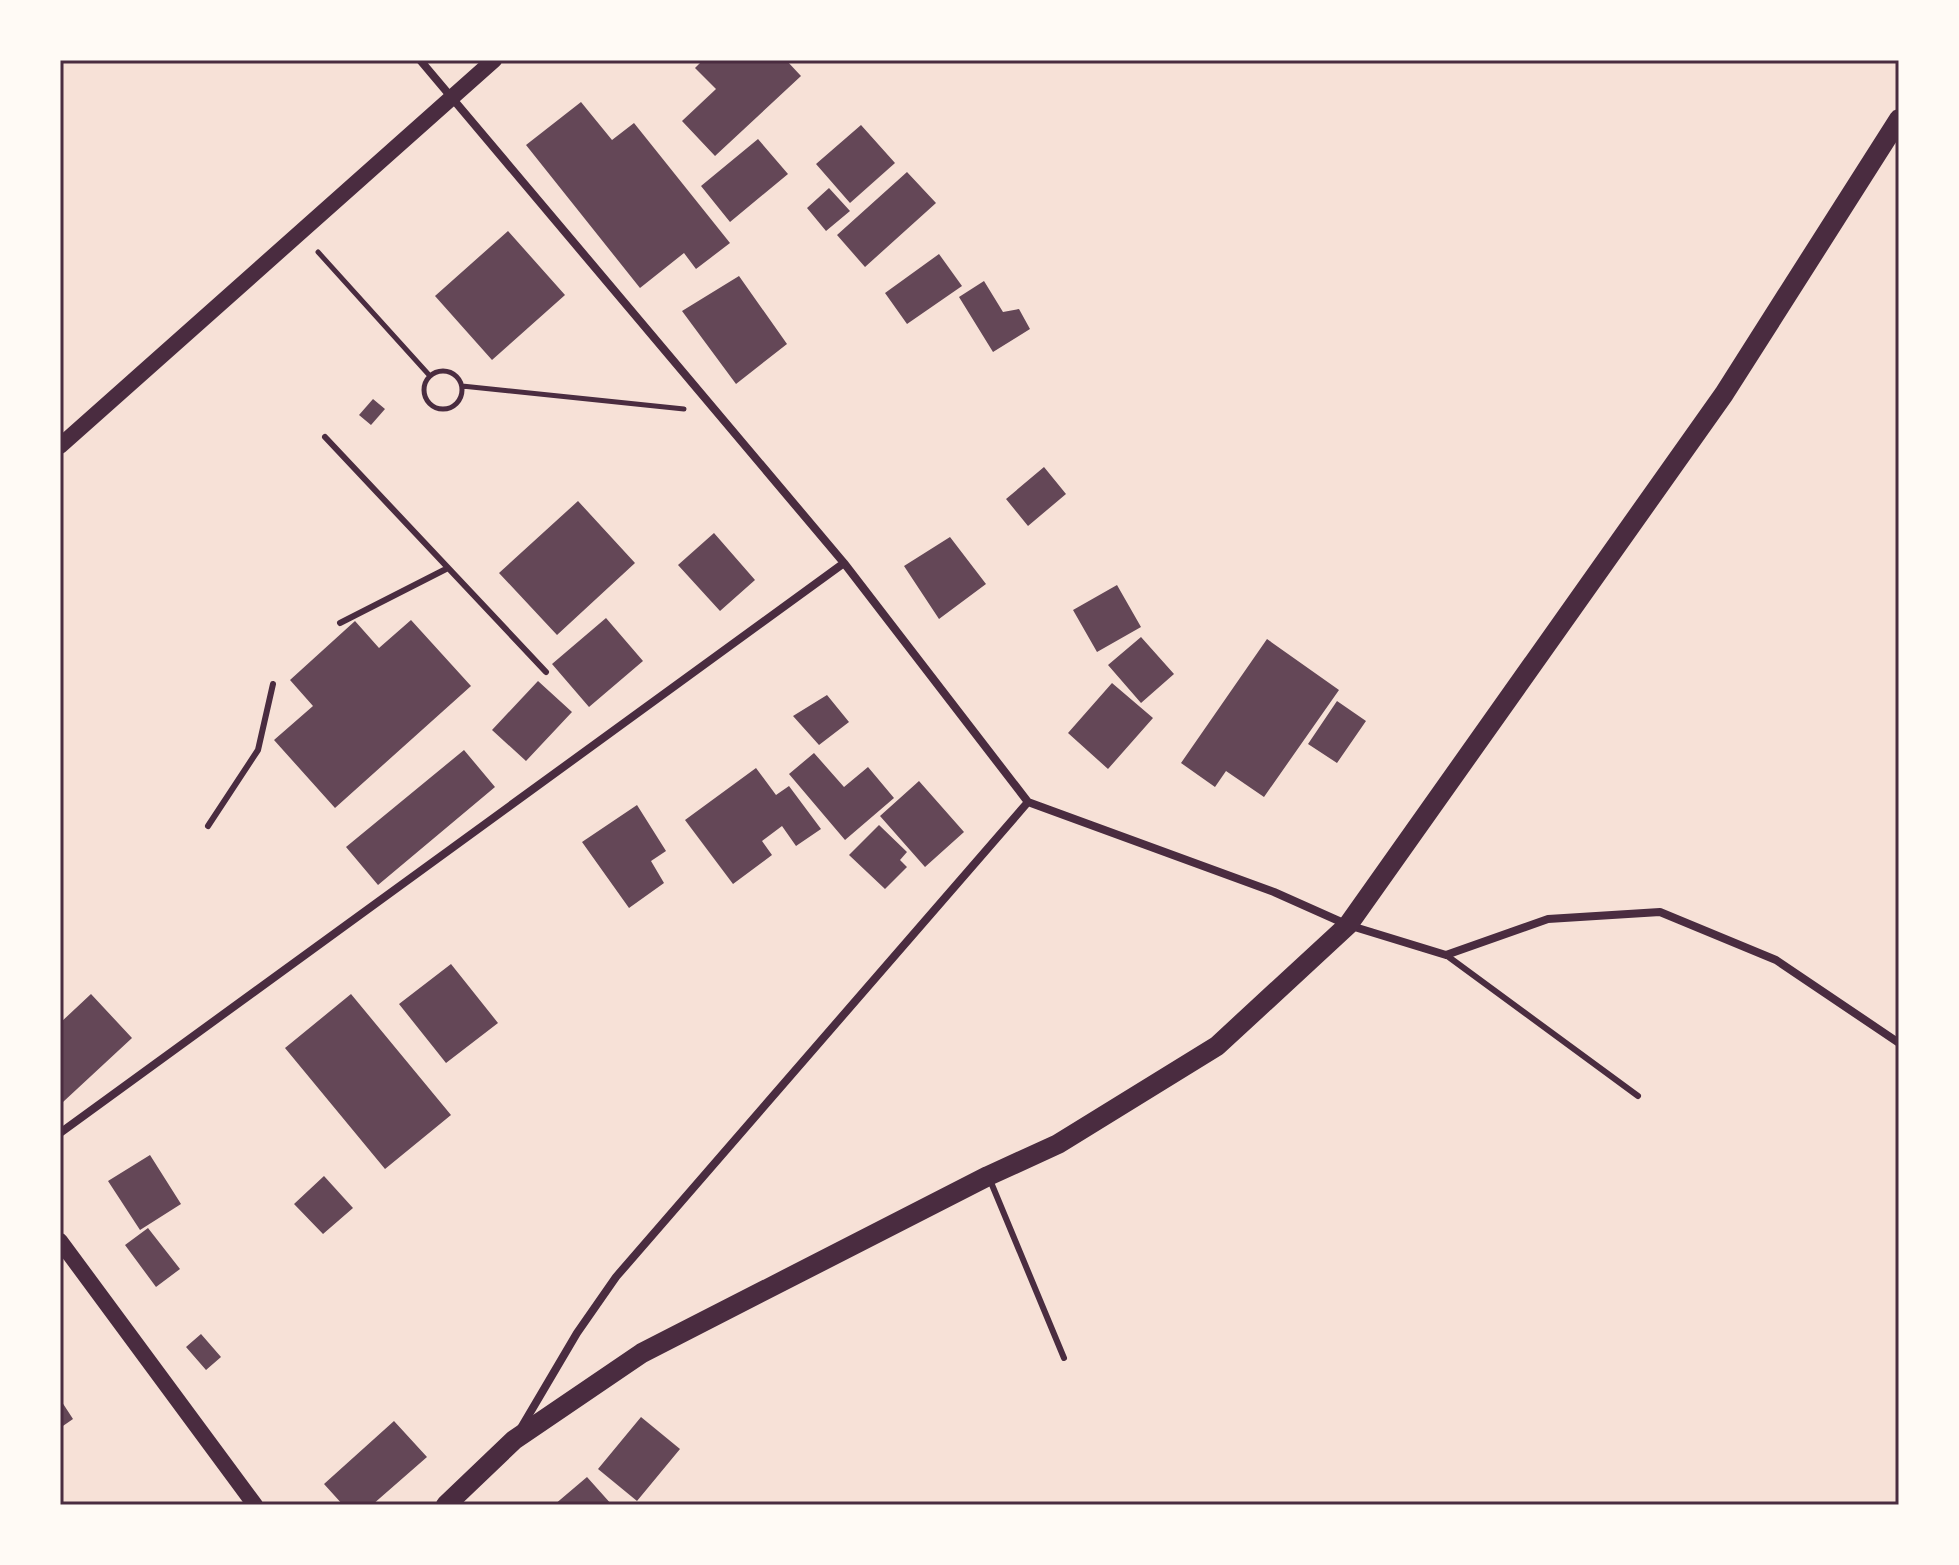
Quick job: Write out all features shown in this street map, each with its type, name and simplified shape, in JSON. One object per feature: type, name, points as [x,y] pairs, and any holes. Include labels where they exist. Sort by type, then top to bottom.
[{"type":"main road","points":[[60,446],[494,60]]},
{"type":"main road","points":[[446,1505],[514,1440],[642,1353],[988,1176],[1058,1144],[1217,1046],[1348,925],[1724,394],[1899,119]]},
{"type":"main road","points":[[60,1241],[255,1505]]},
{"type":"street","points":[[420,60],[844,563],[1028,802],[1274,892],[1348,925],[1446,955],[1548,919],[1660,912],[1776,960],[1899,1043]]},
{"type":"street","points":[[60,1133],[844,563]]},
{"type":"street","points":[[514,1440],[577,1333],[616,1277],[1028,802]]},
{"type":"lane","points":[[325,437],[546,672]]},
{"type":"lane","points":[[340,623],[448,568]]},
{"type":"lane","points":[[208,826],[258,750],[273,684]]},
{"type":"lane","points":[[1446,955],[1638,1096]]},
{"type":"lane","points":[[988,1176],[1064,1358]]},
{"type":"path","points":[[300,233],[430,376]]},
{"type":"path","points":[[462,386],[456,405],[445,409],[429,403],[425,397],[424,388],[430,376],[445,371],[451,373],[462,386],[717,413]]},
{"type":"building","points":[[703,60],[786,60],[801,76],[715,156],[682,121],[716,89],[695,68]]},
{"type":"building","points":[[581,102],[612,140],[634,123],[730,243],[696,269],[684,253],[640,288],[526,145]]},
{"type":"building","points":[[861,125],[895,163],[850,203],[816,164]]},
{"type":"building","points":[[758,139],[788,174],[730,222],[701,186]]},
{"type":"building","points":[[907,172],[936,203],[865,267],[837,235]]},
{"type":"building","points":[[829,188],[850,211],[826,231],[807,208]]},
{"type":"building","points":[[508,231],[565,295],[492,360],[435,296]]},
{"type":"building","points":[[939,254],[962,286],[907,324],[885,293]]},
{"type":"building","points":[[739,276],[787,344],[736,384],[682,311]]},
{"type":"building","points":[[984,281],[1003,312],[1019,309],[1030,329],[993,352],[959,297]]},
{"type":"building","points":[[373,399],[385,409],[371,425],[359,415]]},
{"type":"building","points":[[1044,467],[1066,494],[1028,526],[1006,499]]},
{"type":"building","points":[[578,501],[635,563],[557,635],[499,573]]},
{"type":"building","points":[[714,533],[755,580],[720,611],[678,565]]},
{"type":"building","points":[[950,537],[986,584],[939,619],[904,566]]},
{"type":"building","points":[[1117,585],[1141,627],[1097,652],[1073,610]]},
{"type":"building","points":[[606,618],[643,661],[589,707],[552,664]]},
{"type":"building","points":[[411,620],[471,686],[335,808],[274,740],[313,706],[290,680],[355,621],[379,648]]},
{"type":"building","points":[[1141,637],[1174,674],[1141,703],[1108,665]]},
{"type":"building","points":[[1267,639],[1339,690],[1264,797],[1226,771],[1215,787],[1181,763]]},
{"type":"building","points":[[538,681],[572,712],[526,761],[492,730]]},
{"type":"building","points":[[1112,683],[1153,718],[1108,769],[1068,733]]},
{"type":"building","points":[[827,695],[849,722],[819,745],[793,716]]},
{"type":"building","points":[[1337,701],[1366,721],[1337,763],[1308,744]]},
{"type":"building","points":[[464,750],[495,787],[378,885],[346,847]]},
{"type":"building","points":[[814,753],[844,787],[868,767],[894,798],[845,840],[789,774]]},
{"type":"building","points":[[756,768],[776,795],[789,786],[821,829],[796,846],[782,826],[762,841],[772,855],[733,884],[685,820]]},
{"type":"building","points":[[919,781],[964,832],[925,867],[880,816]]},
{"type":"building","points":[[637,805],[666,851],[651,861],[664,883],[629,908],[582,842]]},
{"type":"building","points":[[879,825],[907,852],[900,860],[907,867],[885,889],[849,855]]},
{"type":"building","points":[[451,964],[498,1023],[446,1063],[399,1004]]},
{"type":"building","points":[[91,994],[132,1038],[63,1102],[60,1098],[60,1023]]},
{"type":"building","points":[[351,994],[451,1115],[385,1169],[285,1048]]},
{"type":"building","points":[[150,1155],[181,1204],[140,1230],[108,1181]]},
{"type":"building","points":[[324,1176],[353,1208],[323,1234],[294,1204]]},
{"type":"building","points":[[148,1228],[180,1269],[156,1287],[125,1245]]},
{"type":"building","points":[[201,1334],[221,1357],[206,1370],[186,1347]]},
{"type":"building","points":[[60,1399],[73,1419],[60,1428]]},
{"type":"building","points":[[641,1417],[680,1449],[637,1501],[598,1469]]},
{"type":"building","points":[[394,1421],[427,1457],[372,1505],[343,1505],[324,1484]]},
{"type":"building","points":[[587,1477],[612,1505],[554,1505]]}]
